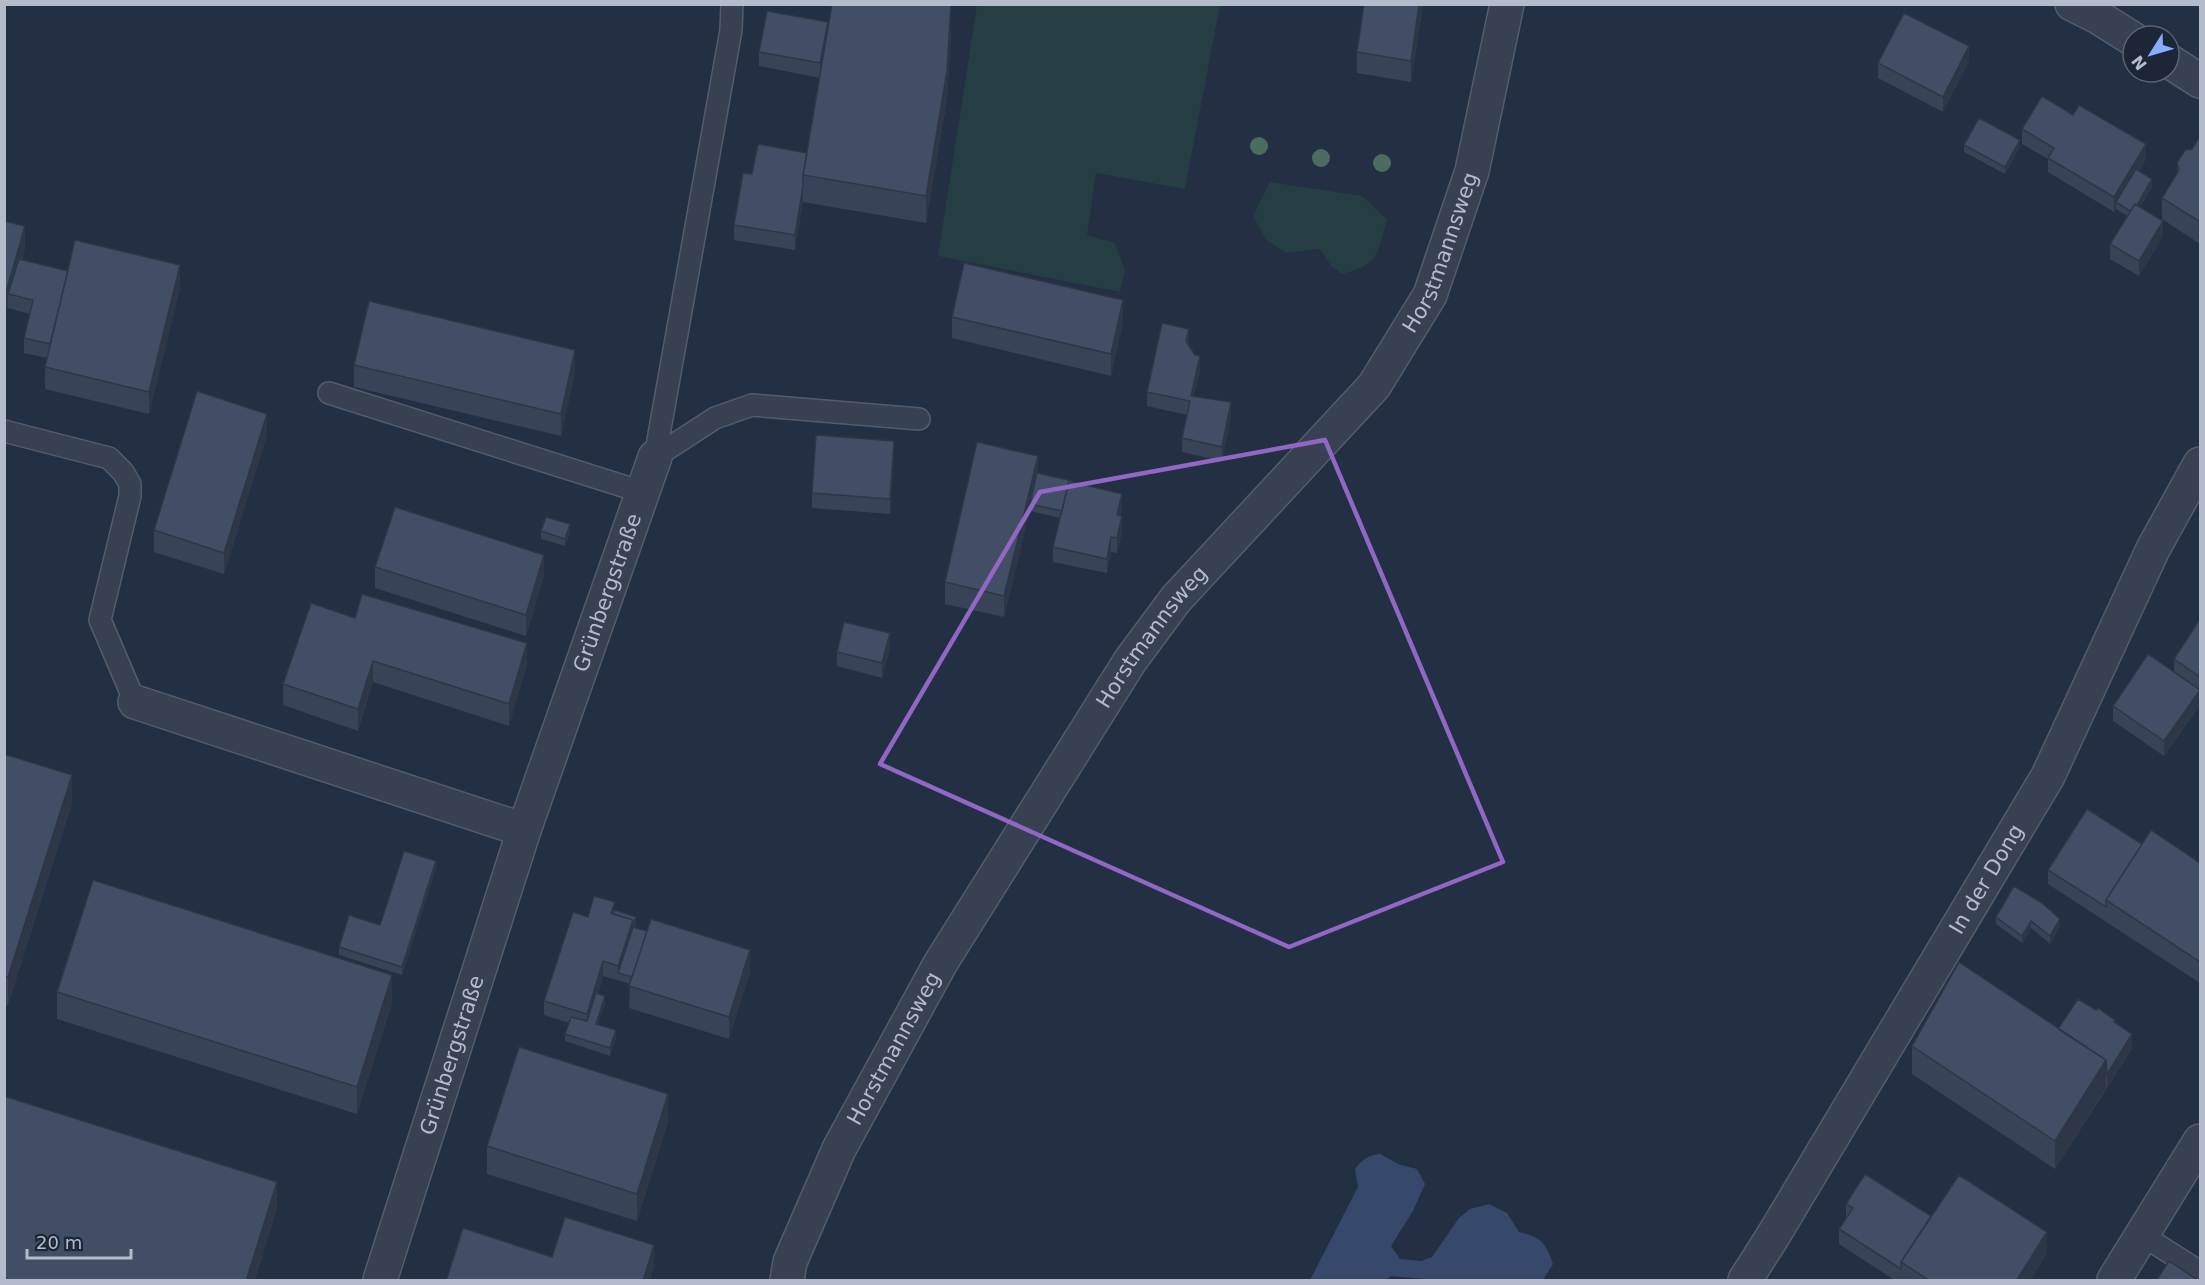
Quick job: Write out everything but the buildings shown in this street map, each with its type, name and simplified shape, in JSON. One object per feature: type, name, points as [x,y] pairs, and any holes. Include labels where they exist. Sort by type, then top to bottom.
[{"type":"street","name":"Horstmannsweg","points":[[787,1281],[790,1262],[839,1149],[935,974],[1130,661],[1176,599],[1374,386],[1430,295],[1472,171],[1506,4]]},
{"type":"street","points":[[2072,4],[2121,31]]},
{"type":"street","points":[[2181,69],[2200,81]]},
{"type":"street","name":"Grünbergstraße","points":[[380,1281],[524,830],[655,457]]},
{"type":"street","name":"In der Dong","points":[[1745,1281],[2048,776],[2153,549],[2200,464]]},
{"type":"street","points":[[135,702],[524,830]]},
{"type":"street","points":[[2114,1281],[2200,1141]]},
{"type":"lane","points":[[655,457],[729,42],[732,4]]},
{"type":"lane","points":[[329,393],[642,492]]},
{"type":"lane","points":[[655,457],[715,418],[752,405],[919,419]]},
{"type":"lane","points":[[4,431],[109,458],[123,472],[130,484],[130,496],[100,620],[135,702]]},
{"type":"lane","points":[[2142,1235],[2200,1272]]},
{"type":"highlighted area","points":[[1325,440],[1503,862],[1289,947],[880,764],[1040,492]]},
{"type":"green space","points":[[977,5],[1220,5],[1185,189],[1096,173],[1087,235],[1115,243],[1125,271],[1120,292],[938,256]]},
{"type":"green space","points":[[1270,182],[1362,196],[1387,219],[1375,256],[1364,266],[1342,274],[1331,266],[1320,249],[1286,253],[1266,240],[1253,216]]},
{"type":"water","points":[[1380,1154],[1398,1164],[1417,1169],[1425,1184],[1413,1211],[1391,1246],[1400,1259],[1421,1261],[1432,1257],[1459,1218],[1470,1209],[1489,1204],[1507,1213],[1519,1232],[1533,1236],[1545,1246],[1553,1264],[1543,1280],[1438,1280],[1391,1276],[1385,1280],[1310,1280],[1358,1187],[1355,1169],[1366,1158]]}]
